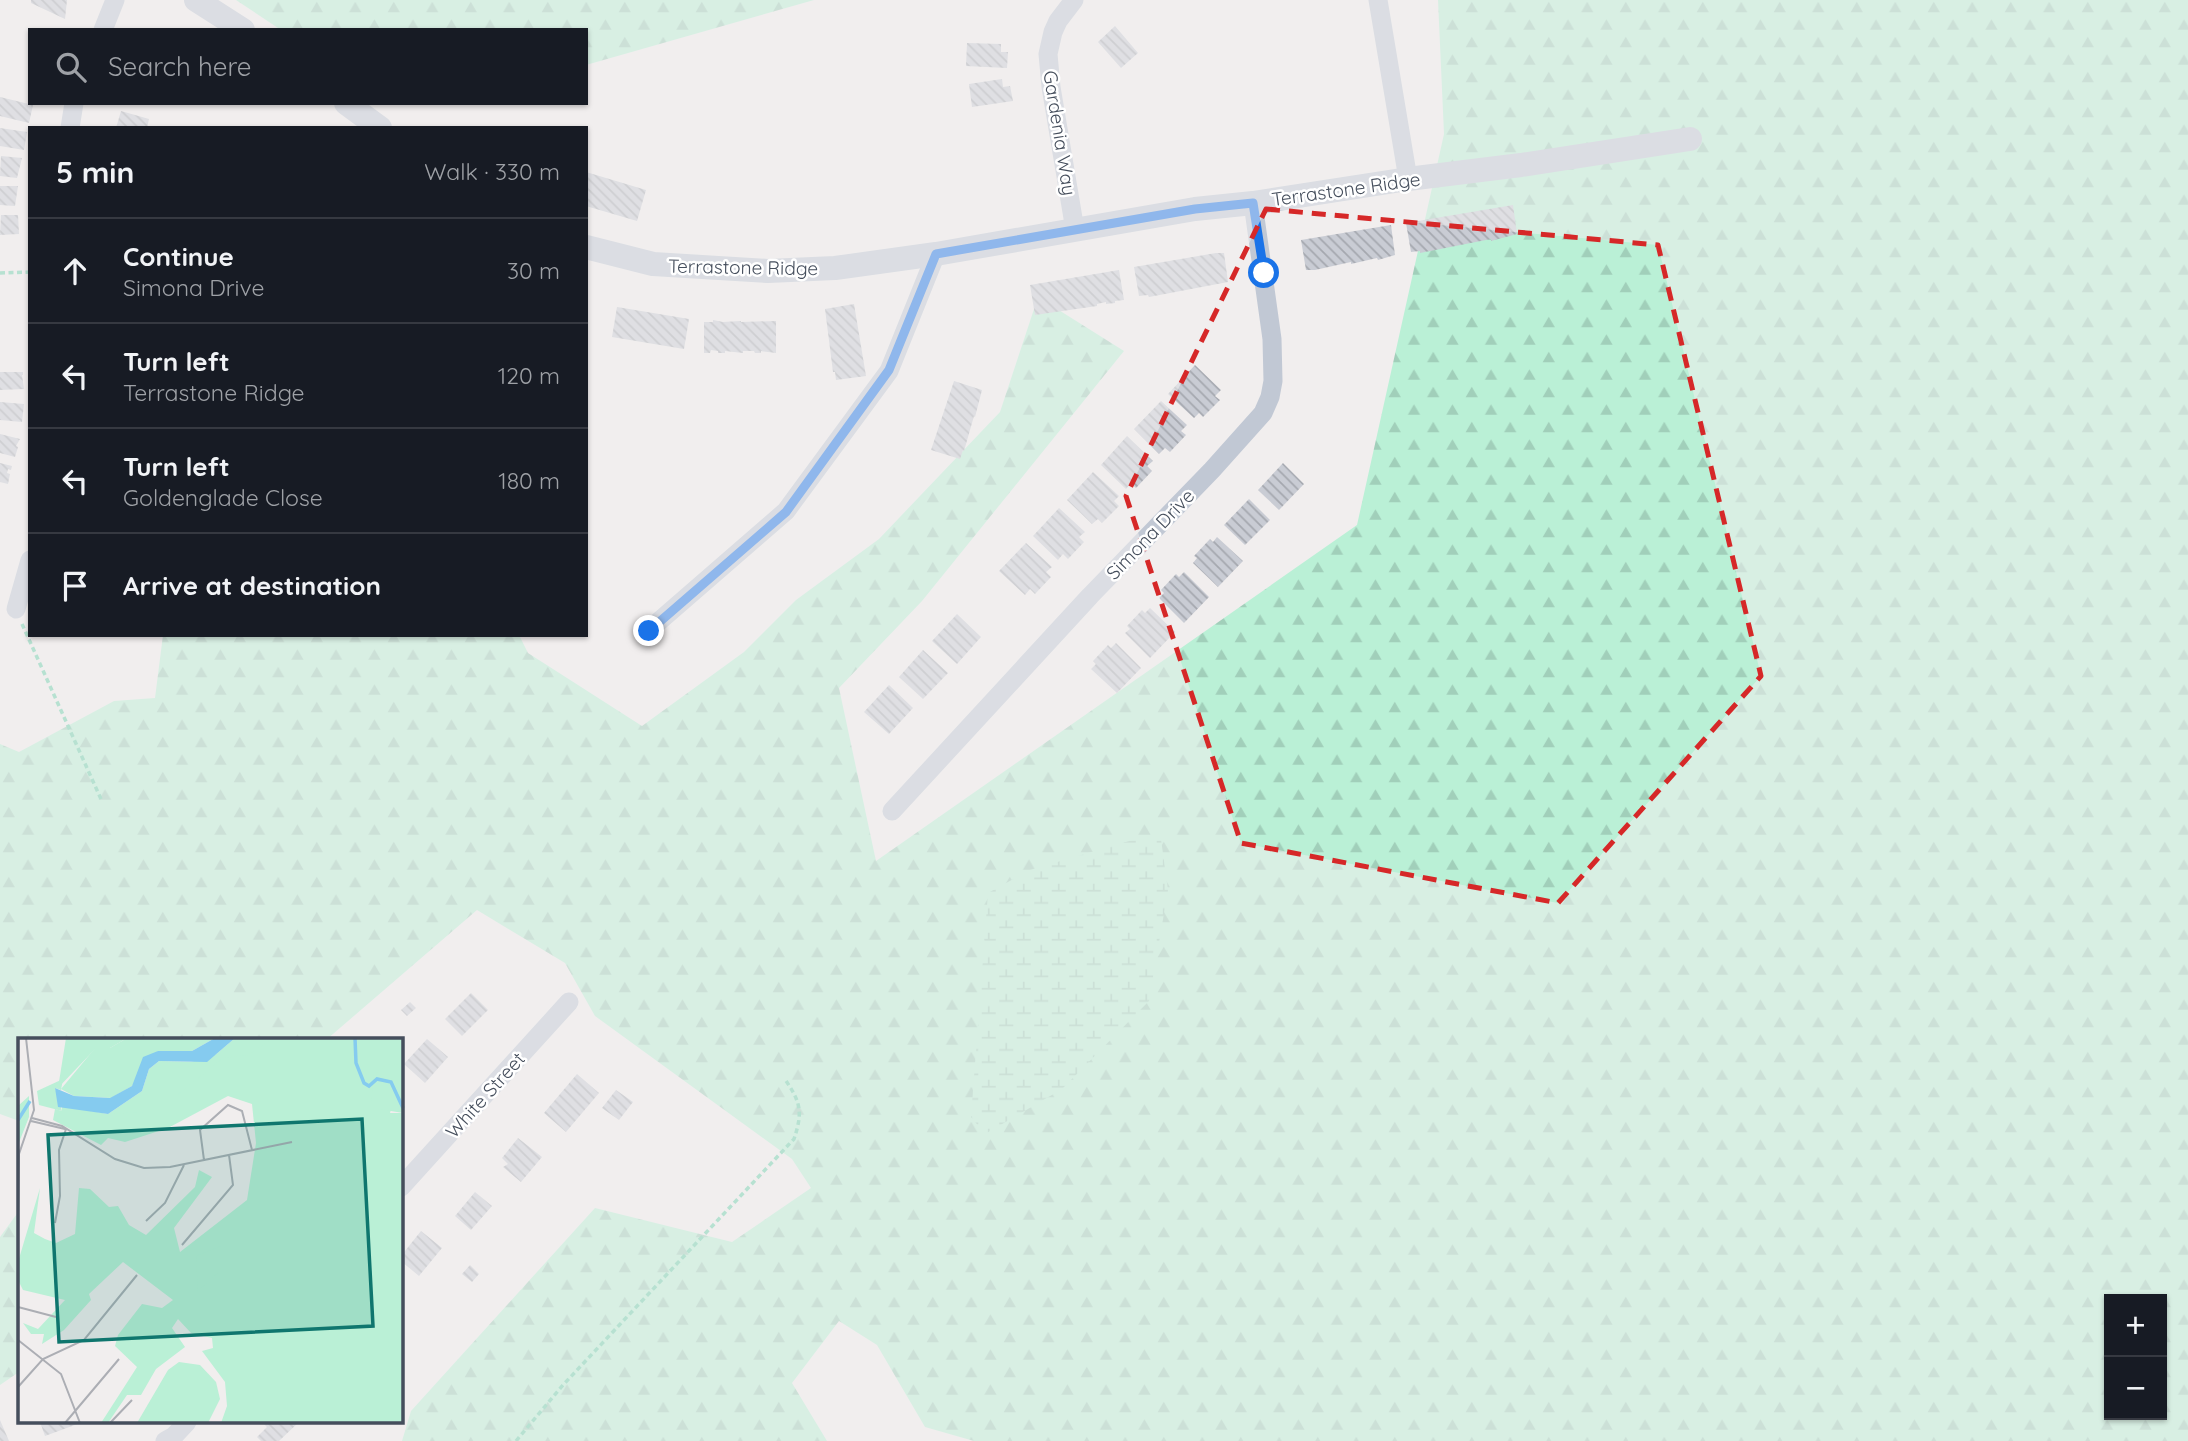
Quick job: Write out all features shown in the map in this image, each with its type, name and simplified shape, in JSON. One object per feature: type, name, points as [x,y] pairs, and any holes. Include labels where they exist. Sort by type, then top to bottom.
[{"type":"street","points":[[104,28],[115,0]]},
{"type":"street","points":[[196,0],[240,28]]},
{"type":"street","name":"Gardenia Way","points":[[1074,0],[1058,21],[1048,54],[1075,230]]},
{"type":"street","points":[[1378,0],[1408,179]]},
{"type":"street","points":[[70,126],[74,105]]},
{"type":"street","points":[[349,105],[377,126]]},
{"type":"street","name":"Terrastone Ridge","points":[[588,248],[653,264],[768,271],[835,268],[936,254],[1195,209],[1253,203],[1690,139]]},
{"type":"street","name":"Simona Drive","points":[[891,811],[1264,413],[1273,381],[1272,339],[1253,203]]},
{"type":"street","points":[[649,631],[786,512],[889,370],[936,254]]},
{"type":"street","points":[[16,610],[28,567]]},
{"type":"street","name":"White Street","points":[[402,1186],[569,1002]]},
{"type":"street","points":[[165,1441],[185,1424]]},
{"type":"path","points":[[0,273],[28,272]]},
{"type":"path","points":[[16,610],[28,637]]},
{"type":"path","points":[[28,637],[101,799]]},
{"type":"path","points":[[516,1441],[563,1385],[794,1139],[799,1124],[798,1102],[797,1096],[784,1078]]},
{"type":"highlighted area","points":[[1266,209],[1658,245],[1761,676],[1558,903],[1241,843],[1126,496]]},
{"type":"green space","points":[[236,0],[814,0],[588,64],[588,28],[278,28]]},
{"type":"green space","points":[[1438,0],[2188,0],[2188,1441],[974,1441],[925,1427],[877,1345],[839,1321],[792,1383],[827,1441],[402,1441],[411,1411],[595,1208],[732,1242],[811,1188],[792,1159],[595,1016],[565,963],[477,910],[328,1038],[18,1038],[18,1121],[0,1114],[0,744],[19,752],[114,701],[155,698],[163,637],[520,637],[528,653],[642,726],[744,652],[796,600],[879,539],[1000,412],[1038,297],[1124,351],[922,601],[839,688],[876,861],[1357,525],[1444,134]]},
{"type":"green space","points":[[1160,832],[1168,890],[1149,1001],[1062,1089],[985,1134],[971,1117],[988,893],[1030,870]]},
{"type":"green space","points":[[18,1212],[18,1373],[0,1385],[0,1237]]},
{"type":"building","points":[[31,0],[67,0],[65,19],[31,3]]},
{"type":"building","points":[[1115,26],[1138,53],[1121,68],[1098,42]]},
{"type":"building","points":[[967,43],[1001,44],[1001,52],[1008,52],[1007,68],[966,66]]},
{"type":"building","points":[[1002,79],[1003,87],[1010,86],[1013,101],[972,107],[969,84]]},
{"type":"building","points":[[0,97],[33,105],[29,123],[0,116]]},
{"type":"building","points":[[121,111],[149,119],[147,126],[117,126]]},
{"type":"building","points":[[0,128],[27,132],[24,150],[0,146]]},
{"type":"building","points":[[1,156],[22,158],[17,178],[0,176]]},
{"type":"building","points":[[588,173],[646,190],[637,221],[588,207]]},
{"type":"building","points":[[0,186],[18,186],[15,206],[0,205]]},
{"type":"building","points":[[1513,205],[1517,234],[1491,241],[1420,253],[1411,252],[1406,223]]},
{"type":"building","points":[[1,215],[18,215],[19,234],[0,235]]},
{"type":"building","points":[[1391,225],[1395,255],[1378,260],[1377,258],[1306,270],[1301,240]]},
{"type":"building","points":[[1224,253],[1228,282],[1149,297],[1139,296],[1134,267]]},
{"type":"building","points":[[1119,270],[1124,300],[1035,315],[1030,285]]},
{"type":"building","points":[[854,304],[866,376],[836,380],[825,309]]},
{"type":"building","points":[[617,307],[689,319],[684,349],[612,337]]},
{"type":"building","points":[[776,321],[776,353],[718,353],[711,350],[710,353],[704,353],[704,322]]},
{"type":"building","points":[[1195,365],[1221,390],[1215,396],[1220,400],[1203,417],[1199,413],[1194,418],[1168,394]]},
{"type":"building","points":[[0,372],[23,372],[24,389],[0,390]]},
{"type":"building","points":[[954,381],[982,390],[960,459],[931,450]]},
{"type":"building","points":[[1161,401],[1187,425],[1181,431],[1186,435],[1170,452],[1165,448],[1159,454],[1134,429]]},
{"type":"building","points":[[0,402],[24,404],[22,422],[0,420]]},
{"type":"building","points":[[0,434],[20,439],[15,457],[0,453]]},
{"type":"building","points":[[1127,436],[1153,461],[1147,466],[1152,471],[1136,488],[1131,483],[1126,489],[1101,465]]},
{"type":"building","points":[[0,463],[12,466],[7,473],[10,474],[8,484],[0,482]]},
{"type":"building","points":[[1283,463],[1304,484],[1279,510],[1258,490]]},
{"type":"building","points":[[1093,472],[1119,496],[1114,501],[1119,506],[1102,523],[1098,519],[1092,524],[1067,500]]},
{"type":"building","points":[[1249,499],[1270,520],[1245,545],[1224,525]]},
{"type":"building","points":[[1059,508],[1085,532],[1079,537],[1084,542],[1068,559],[1063,554],[1058,560],[1033,536]]},
{"type":"building","points":[[1217,537],[1243,561],[1218,587],[1193,563],[1197,558],[1194,556],[1210,539],[1213,542]]},
{"type":"building","points":[[1026,543],[1052,567],[1046,572],[1051,577],[1035,594],[1030,589],[1025,595],[999,571]]},
{"type":"building","points":[[1184,572],[1209,597],[1184,623],[1159,598],[1164,593],[1161,590],[1176,574],[1179,577]]},
{"type":"building","points":[[1150,608],[1175,632],[1150,658],[1125,633],[1130,629],[1127,626],[1142,610],[1145,613]]},
{"type":"building","points":[[957,614],[981,637],[957,664],[932,641]]},
{"type":"building","points":[[1116,643],[1141,668],[1117,693],[1091,669],[1096,664],[1093,661],[1108,645],[1111,648]]},
{"type":"building","points":[[923,650],[948,673],[923,699],[899,677]]},
{"type":"building","points":[[889,685],[913,708],[889,734],[864,712]]},
{"type":"building","points":[[471,993],[488,1010],[462,1036],[445,1019]]},
{"type":"building","points":[[410,1002],[416,1008],[407,1016],[401,1010]]},
{"type":"building","points":[[427,1039],[448,1057],[425,1083],[404,1064]]},
{"type":"building","points":[[577,1074],[599,1093],[566,1132],[544,1113]]},
{"type":"building","points":[[616,1090],[633,1102],[619,1120],[602,1108]]},
{"type":"building","points":[[518,1138],[542,1157],[521,1182],[503,1167],[508,1164],[502,1158]]},
{"type":"building","points":[[475,1192],[492,1206],[471,1230],[455,1216]]},
{"type":"building","points":[[421,1231],[442,1248],[419,1276],[402,1262],[402,1255]]},
{"type":"building","points":[[470,1265],[479,1274],[472,1282],[462,1274]]},
{"type":"building","points":[[0,1420],[9,1441],[0,1441]]},
{"type":"building","points":[[41,1424],[78,1424],[45,1436]]},
{"type":"building","points":[[264,1424],[297,1424],[279,1441],[261,1441],[257,1437],[267,1427]]},
{"type":"route","points":[[649,631],[786,512],[889,370],[936,254],[1195,209],[1253,203],[1264,273]]}]
